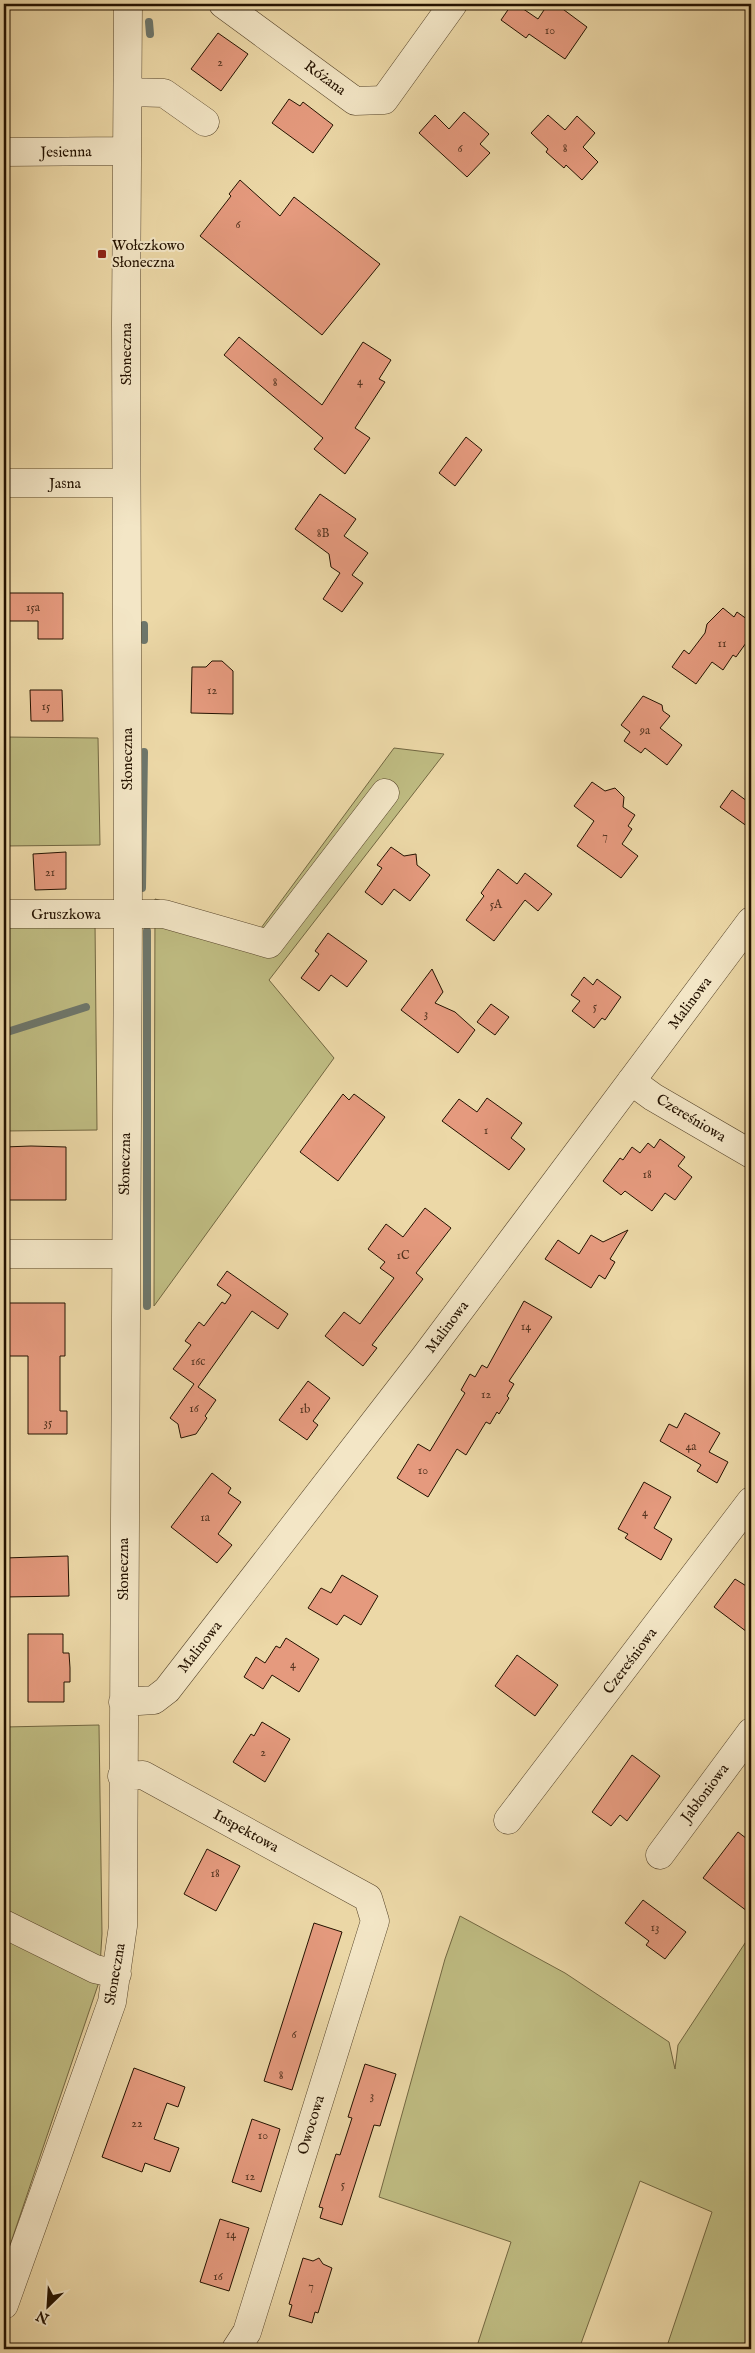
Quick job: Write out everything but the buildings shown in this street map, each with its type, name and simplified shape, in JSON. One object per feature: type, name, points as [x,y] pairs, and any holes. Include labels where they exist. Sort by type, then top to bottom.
[{"type":"street","name":"Słoneczna","points":[[4,2306],[112,2002],[123,1926],[124,1254],[128,914],[126,483],[128,4]]},
{"type":"street","name":"Różana","points":[[223,4],[356,100],[384,100],[454,4]]},
{"type":"street","points":[[128,92],[164,93],[205,122]]},
{"type":"street","name":"Jesienna","points":[[4,152],[127,151]]},
{"type":"street","name":"Jasna","points":[[4,483],[126,483]]},
{"type":"street","name":"Gruszkowa","points":[[4,914],[164,914],[269,944],[385,793]]},
{"type":"street","name":"Malinowa","points":[[122,1702],[154,1700],[167,1690],[424,1358],[751,921]]},
{"type":"street","name":"Czereśniowa","points":[[631,1081],[653,1097],[751,1154]]},
{"type":"street","points":[[4,1254],[124,1254]]},
{"type":"street","name":"Czereśniowa","points":[[508,1820],[751,1501]]},
{"type":"street","name":"Jabłoniowa","points":[[660,1855],[751,1732]]},
{"type":"street","name":"Inspektowa","points":[[122,1776],[142,1775],[368,1898]]},
{"type":"street","name":"Owocowa","points":[[241,2340],[375,1921],[368,1898]]},
{"type":"street","points":[[4,1924],[95,1969],[117,1974]]},
{"type":"shaded area","points":[[4,737],[98,738],[100,845],[4,846]]},
{"type":"shaded area","points":[[394,748],[444,754],[269,980],[334,1058],[154,1306],[155,899],[261,928]]},
{"type":"shaded area","points":[[4,922],[95,922],[97,1130],[4,1131]]},
{"type":"shaded area","points":[[99,1725],[102,1934],[99,1982],[4,2263],[4,1727]]},
{"type":"shaded area","points":[[460,1916],[565,1973],[669,2042],[675,2069],[678,2045],[751,1934],[751,2349],[666,2349],[712,2212],[640,2181],[579,2349],[476,2349],[511,2242],[379,2197],[445,1959]]},
{"type":"waterway","points":[[149,22],[150,34]]},
{"type":"waterway","points":[[144,625],[144,640]]},
{"type":"waterway","points":[[142,888],[144,752]]},
{"type":"waterway","points":[[147,931],[147,1306]]},
{"type":"waterway","points":[[4,1033],[86,1007]]},
{"type":"place","name":"Wołczkowo Słoneczna","points":[[102,254]]}]
